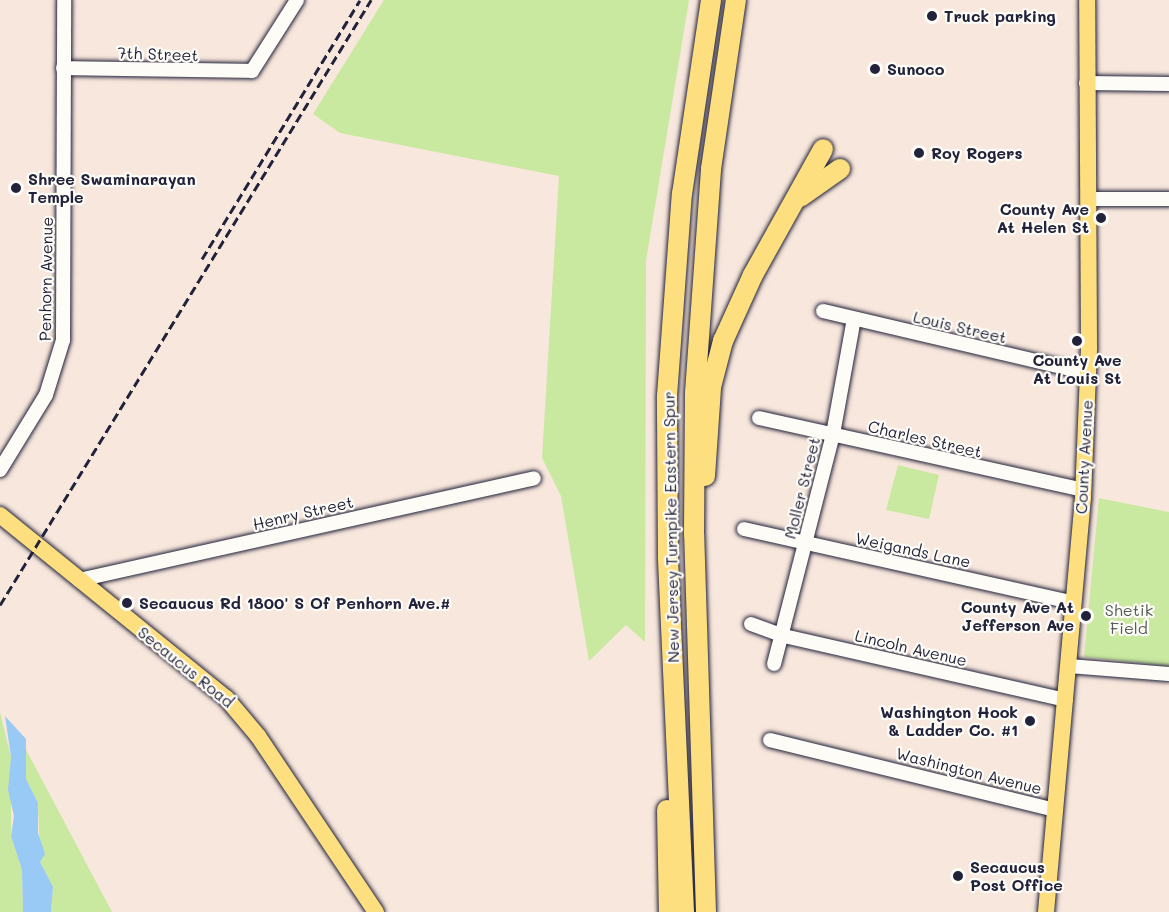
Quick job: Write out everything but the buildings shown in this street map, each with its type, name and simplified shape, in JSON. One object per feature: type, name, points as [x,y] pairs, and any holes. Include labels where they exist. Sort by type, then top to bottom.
[{"type":"highway","name":"New Jersey Turnpike Eastern Spur","points":[[684,912],[667,511],[668,373],[682,194],[711,0]]},
{"type":"highway","name":"New Jersey Turnpike Eastern Spur","points":[[706,912],[695,574],[694,439],[700,292],[716,123],[736,0]]},
{"type":"highway","points":[[695,574],[716,363],[735,312],[822,149]]},
{"type":"highway","points":[[794,202],[840,169]]},
{"type":"highway","points":[[669,912],[667,777],[675,703]]},
{"type":"main road","name":"County Avenue","points":[[1046,912],[1083,490],[1088,373],[1087,0]]},
{"type":"main road","name":"Secaucus Road","points":[[0,515],[243,715],[376,912]]},
{"type":"street","name":"Penhorn Avenue","points":[[0,470],[46,396],[63,340],[64,0]]},
{"type":"street","name":"7th Street","points":[[63,68],[252,71],[297,0]]},
{"type":"street","points":[[1086,83],[1169,84]]},
{"type":"street","points":[[1088,200],[1169,199]]},
{"type":"street","name":"Louis Street","points":[[824,311],[1088,373]]},
{"type":"street","name":"Moller Street","points":[[774,664],[784,636],[833,434],[854,319]]},
{"type":"street","name":"Charles Street","points":[[759,418],[1083,490]]},
{"type":"street","name":"Henry Street","points":[[79,580],[534,478]]},
{"type":"street","name":"Weigands Lane","points":[[744,530],[1074,603]]},
{"type":"street","name":"Lincoln Avenue","points":[[751,624],[784,636],[1066,700]]},
{"type":"street","points":[[1069,666],[1169,674]]},
{"type":"street","name":"Washington Avenue","points":[[770,740],[1056,810]]},
{"type":"green space","points":[[384,0],[689,0],[646,261],[645,642],[626,625],[589,661],[561,496],[542,458],[559,176],[340,133],[313,114]]},
{"type":"green space","points":[[898,465],[939,475],[929,519],[886,510]]},
{"type":"green space","name":"Shetik Field","points":[[1099,498],[1169,512],[1169,666],[1084,657]]},
{"type":"green space","points":[[0,712],[11,757],[11,836],[22,870],[23,912],[0,912]]},
{"type":"green space","points":[[23,744],[112,912],[51,912],[53,888],[40,862],[38,803],[26,779]]},
{"type":"water","points":[[5,716],[26,739],[26,779],[38,803],[38,833],[45,854],[40,862],[53,887],[51,912],[23,912],[22,870],[11,836],[14,816],[8,790],[11,757]]},
{"type":"railway","points":[[202,259],[360,0]]},
{"type":"railway","points":[[0,605],[371,0]]},
{"type":"place","name":"Truck parking","points":[[932,16]]},
{"type":"place","name":"Sunoco","points":[[875,69]]},
{"type":"place","name":"Roy Rogers","points":[[919,153]]},
{"type":"place","name":"Shree Swaminarayan Temple","points":[[16,188]]},
{"type":"place","name":"County Ave At Helen St","points":[[1101,218]]},
{"type":"place","name":"County Ave At Louis St","points":[[1077,341]]},
{"type":"place","name":"Secaucus Rd 1800' S Of Penhorn Ave.#","points":[[127,603]]},
{"type":"place","name":"County Ave At Jefferson Ave","points":[[1086,616]]},
{"type":"place","name":"Washington Hook & Ladder Co. #1","points":[[1030,721]]},
{"type":"place","name":"Secaucus Post Office","points":[[958,876]]}]
